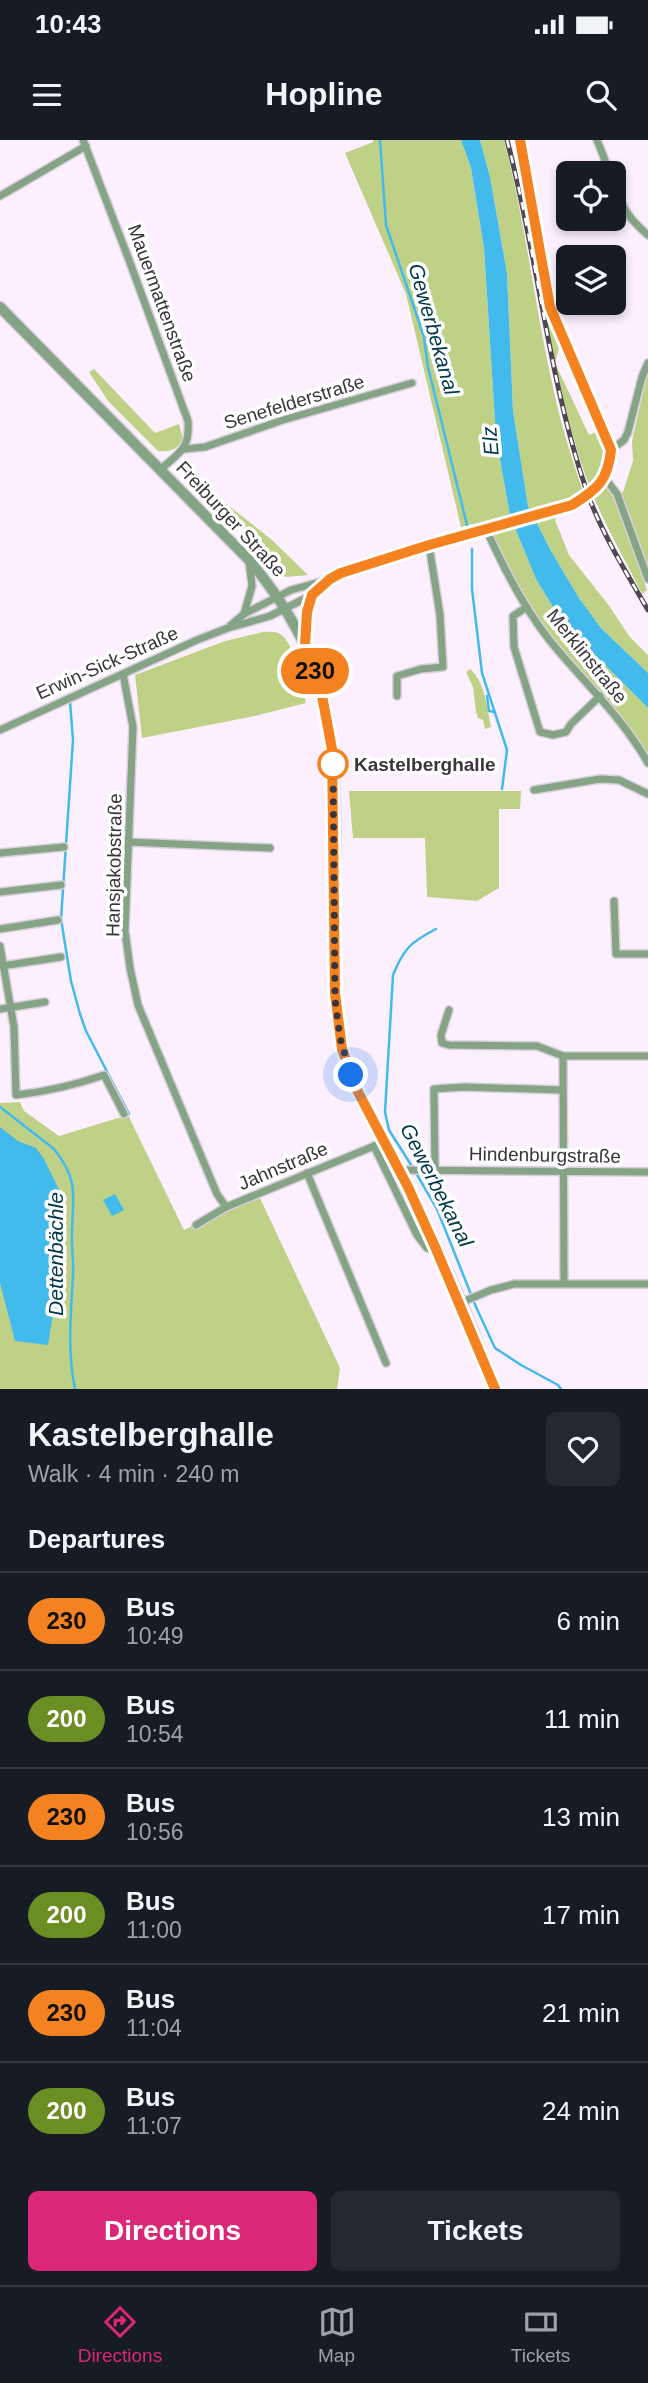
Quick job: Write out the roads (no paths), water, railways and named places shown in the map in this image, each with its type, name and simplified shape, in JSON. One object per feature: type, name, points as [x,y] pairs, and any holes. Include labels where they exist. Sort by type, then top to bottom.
[{"type":"street","points":[[330,579],[376,561],[572,505],[605,478],[609,471],[611,450],[550,307],[520,140]]},
{"type":"street","points":[[597,140],[605,161]]},
{"type":"street","points":[[0,197],[84,143]]},
{"type":"street","name":"Mauermattenstraße","points":[[84,143],[188,421],[188,440],[184,449]]},
{"type":"street","points":[[626,213],[630,220],[648,235]]},
{"type":"street","name":"Freiburger Straße","points":[[0,307],[249,560],[286,609],[305,646],[320,685],[332,749],[335,993],[340,1038],[357,1090],[417,1235],[427,1248],[436,1249]]},
{"type":"street","points":[[611,450],[624,440],[628,432],[648,363]]},
{"type":"street","name":"Senefelderstraße","points":[[184,449],[205,447],[283,420],[412,383]]},
{"type":"street","points":[[161,469],[184,449]]},
{"type":"street","points":[[605,478],[617,494],[648,579]]},
{"type":"street","name":"Merklinstraße","points":[[486,529],[501,563],[527,607],[560,653],[600,696],[648,763]]},
{"type":"street","points":[[397,696],[397,676],[421,669],[443,667],[440,615],[429,545]]},
{"type":"street","points":[[244,614],[252,586],[249,560]]},
{"type":"street","name":"Erwin-Sick-Straße","points":[[0,730],[228,628],[286,609],[312,595],[330,579]]},
{"type":"street","name":"Erwin-Sick-Straße","points":[[228,628],[244,614],[291,590],[330,579]]},
{"type":"street","points":[[305,646],[307,612],[312,595]]},
{"type":"street","points":[[527,607],[513,616],[514,647],[540,732],[553,735],[566,732],[600,696]]},
{"type":"street","name":"Hansjakobstraße","points":[[123,674],[133,727],[125,931],[138,1005],[217,1194],[226,1207]]},
{"type":"street","points":[[534,790],[600,779],[618,780],[648,794]]},
{"type":"street","points":[[128,842],[270,848]]},
{"type":"street","points":[[0,853],[64,847]]},
{"type":"street","points":[[0,892],[61,885]]},
{"type":"street","points":[[614,901],[616,954],[648,954]]},
{"type":"street","points":[[0,929],[58,920]]},
{"type":"street","points":[[0,946],[14,1027],[16,1095],[84,1082],[104,1075],[124,1114]]},
{"type":"street","points":[[2,966],[61,957]]},
{"type":"street","points":[[0,1009],[45,1002]]},
{"type":"street","points":[[449,1010],[441,1035],[442,1043],[454,1046],[537,1046],[563,1056],[648,1056]]},
{"type":"street","points":[[563,1056],[564,1283]]},
{"type":"street","points":[[435,1169],[434,1089],[464,1087],[562,1090]]},
{"type":"street","name":"Freiburger Straße","points":[[379,1144],[404,1169],[436,1249],[464,1302],[495,1389]]},
{"type":"street","name":"Jahnstraße","points":[[196,1225],[226,1207],[379,1144]]},
{"type":"street","name":"Hindenburgstraße","points":[[404,1169],[648,1172]]},
{"type":"street","points":[[307,1173],[386,1363]]},
{"type":"street","points":[[464,1302],[491,1290],[514,1284],[648,1284]]},
{"type":"water","points":[[461,140],[480,140],[490,177],[507,273],[513,411],[528,506],[579,598],[601,628],[648,673],[648,708],[556,612],[536,579],[510,516],[496,436],[484,248],[471,168]]},
{"type":"water","points":[[0,1127],[18,1141],[36,1148],[61,1194],[62,1226],[54,1232],[59,1291],[56,1294],[48,1345],[15,1341],[0,1283]]},
{"type":"water","points":[[115,1194],[124,1210],[112,1216],[103,1200]]},
{"type":"waterway","name":"Gewerbekanal","points":[[380,140],[386,225],[424,337],[428,367],[467,525]]},
{"type":"waterway","name":"Gewerbekanal","points":[[472,549],[472,589],[482,673],[507,750],[502,789]]},
{"type":"waterway","name":"Gewerbekanal","points":[[487,696],[489,711],[495,712]]},
{"type":"waterway","points":[[70,702],[73,740],[61,919],[71,981],[80,1014],[129,1114]]},
{"type":"waterway","name":"Gewerbekanal","points":[[413,1168],[389,1130],[385,1112],[393,975],[409,947],[436,929]]},
{"type":"waterway","name":"Dettenbächle","points":[[0,1107],[54,1149],[71,1179],[73,1269],[70,1346],[75,1389]]},
{"type":"waterway","name":"Gewerbekanal","points":[[416,1173],[437,1209],[495,1348],[561,1389]]},
{"type":"railway","points":[[507,140],[562,405],[574,449],[600,523],[648,610]]},
{"type":"place","name":"Kastelberghalle","points":[[333,764]]},
{"type":"water label","name":"Elz","points":[[490,441]]}]
